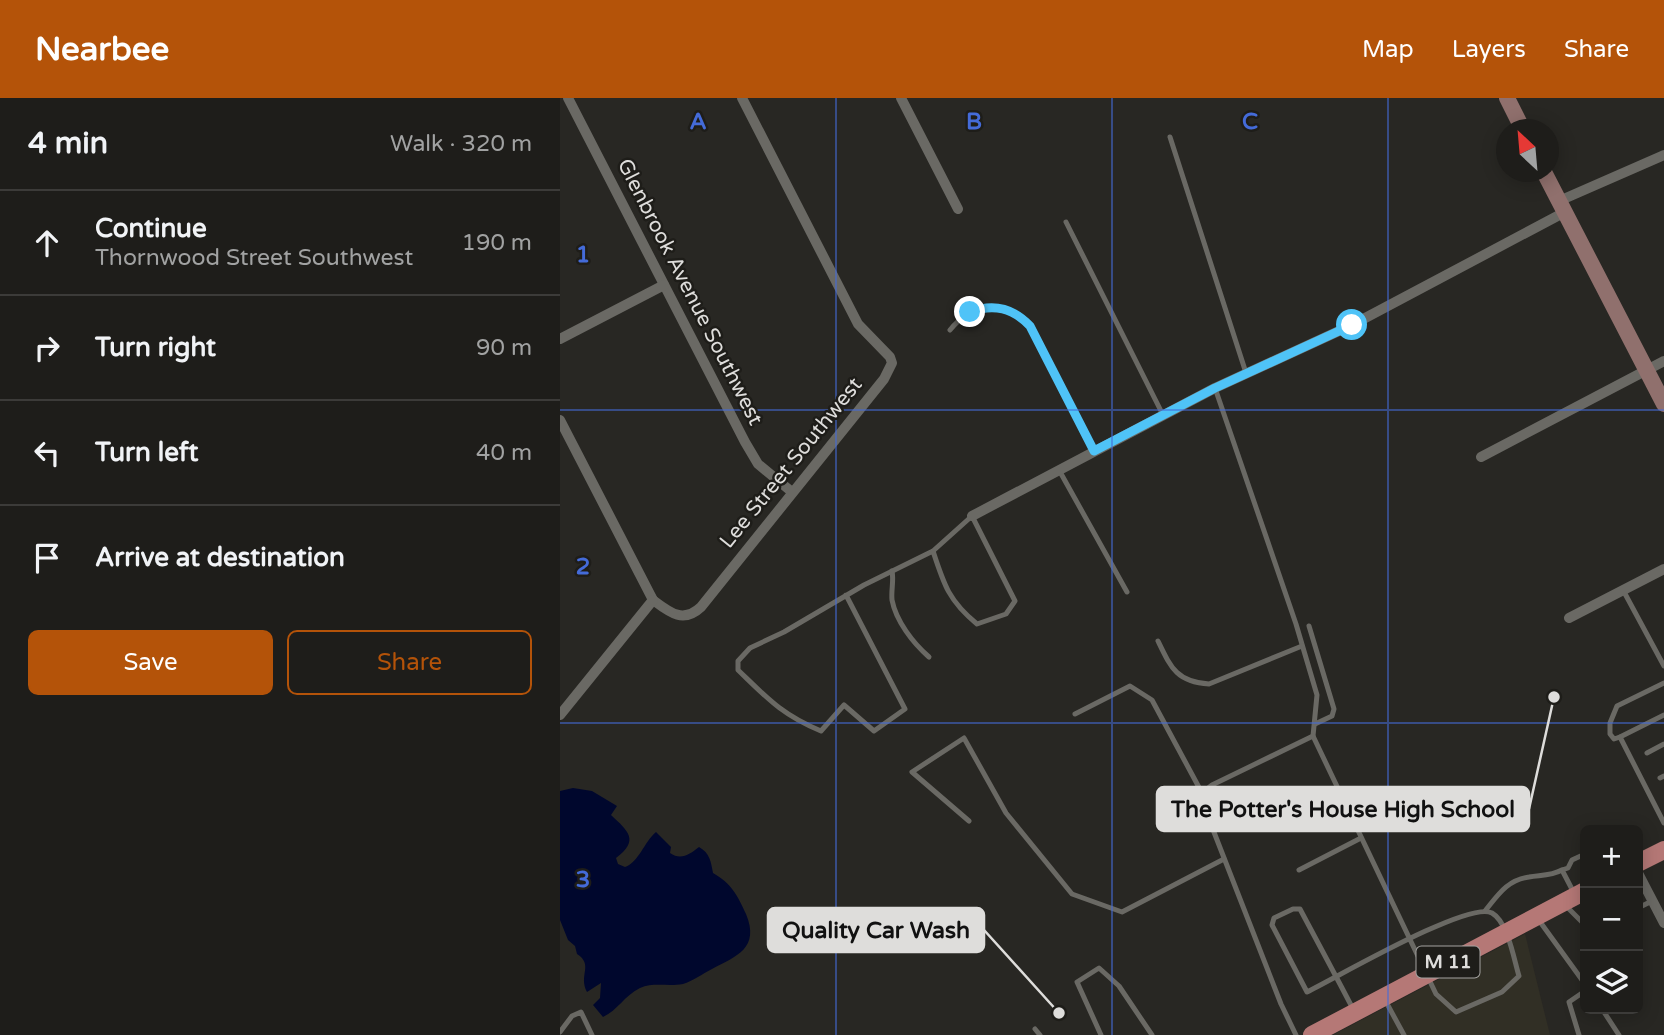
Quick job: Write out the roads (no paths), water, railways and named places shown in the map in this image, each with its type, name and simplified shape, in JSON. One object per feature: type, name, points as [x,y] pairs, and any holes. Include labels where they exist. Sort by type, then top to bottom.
[{"type":"main road","points":[[1507,98],[1518,119]]},
{"type":"main road","points":[[1549,182],[1664,404]]},
{"type":"main road","points":[[1643,860],[1664,850]]},
{"type":"main road","name":"M 11","points":[[1312,1035],[1574,897]]},
{"type":"street","name":"Glenbrook Avenue Southwest","points":[[568,98],[758,464],[792,492]]},
{"type":"street","name":"Lee Street Southwest","points":[[653,600],[681,617],[696,611],[884,379],[892,363],[890,357],[859,324],[742,98]]},
{"type":"street","points":[[901,98],[958,209]]},
{"type":"street","points":[[972,516],[1215,388],[1352,325],[1562,207],[1664,155]]},
{"type":"street","points":[[560,339],[664,285]]},
{"type":"street","points":[[1481,457],[1664,361]]},
{"type":"street","points":[[560,420],[653,600],[560,715]]},
{"type":"street","points":[[1569,618],[1664,569]]},
{"type":"street","points":[[1643,874],[1652,901],[1664,923]]},
{"type":"lane","points":[[1170,137],[1246,373]]},
{"type":"lane","points":[[1066,222],[1163,415]]},
{"type":"lane","points":[[950,330],[970,312],[994,306],[1024,319],[1042,348],[1094,451]]},
{"type":"lane","points":[[1215,388],[1317,695],[1313,736],[1409,940],[1436,993],[1456,1012],[1502,992],[1518,976],[1506,932],[1498,918],[1491,912],[1480,910],[1424,930],[1409,940],[1336,977],[1307,992],[1272,925],[1274,918],[1293,909],[1300,909],[1336,977],[1355,1012]]},
{"type":"lane","points":[[1059,470],[1127,592]]},
{"type":"lane","points":[[846,595],[905,709],[874,731],[844,705],[821,731],[806,725],[778,710],[738,670],[738,661],[750,648],[784,632],[846,595],[933,551],[972,516],[1015,601],[1006,614],[977,624],[957,607],[942,578],[933,551]]},
{"type":"lane","points":[[892,571],[895,610],[914,640],[929,657]]},
{"type":"lane","points":[[1623,590],[1664,666]]},
{"type":"lane","points":[[1309,626],[1334,709],[1332,716],[1315,724]]},
{"type":"lane","points":[[1158,642],[1181,678],[1209,684],[1302,646]]},
{"type":"lane","points":[[1664,683],[1617,706],[1610,723],[1610,734],[1614,739],[1620,737],[1664,715]]},
{"type":"lane","points":[[1074,714],[1130,686],[1152,700],[1202,793],[1203,804],[1224,859],[1281,1004],[1296,1035]]},
{"type":"lane","points":[[1202,793],[1212,785],[1313,736]]},
{"type":"lane","points":[[1620,737],[1664,823]]},
{"type":"lane","points":[[969,821],[912,772],[964,738],[1006,813],[1072,894],[1122,912],[1224,859]]},
{"type":"lane","points":[[1647,753],[1664,744]]},
{"type":"lane","points":[[1299,870],[1361,838]]},
{"type":"lane","points":[[1485,911],[1506,886],[1517,880],[1553,875],[1568,868],[1572,860],[1580,856]]},
{"type":"lane","points":[[1562,870],[1574,897]]},
{"type":"lane","points":[[1643,906],[1652,901]]},
{"type":"lane","points":[[1536,916],[1580,977]]},
{"type":"lane","points":[[1101,1035],[1077,982],[1098,968],[1119,986],[1152,1035]]},
{"type":"lane","points":[[1579,1035],[1569,1002],[1580,994]]},
{"type":"lane","points":[[1383,997],[1404,1035]]},
{"type":"lane","points":[[560,1032],[572,1016],[581,1012],[592,1035]]},
{"type":"lane","points":[[1605,1014],[1619,1035]]},
{"type":"lane","points":[[1035,1030],[1040,1035]]},
{"type":"water","points":[[573,788],[592,791],[617,806],[611,815],[629,836],[628,846],[616,858],[618,864],[625,867],[630,864],[656,832],[671,847],[670,853],[674,855],[685,856],[699,847],[706,852],[713,873],[733,890],[746,914],[750,935],[744,949],[730,960],[687,983],[640,988],[603,1017],[593,1005],[600,998],[601,983],[587,992],[584,962],[577,954],[575,946],[568,940],[560,920],[560,791]]},
{"type":"place","name":"The Potter's House High School","points":[[1554,697]]},
{"type":"place","name":"Quality Car Wash","points":[[1059,1013]]}]
